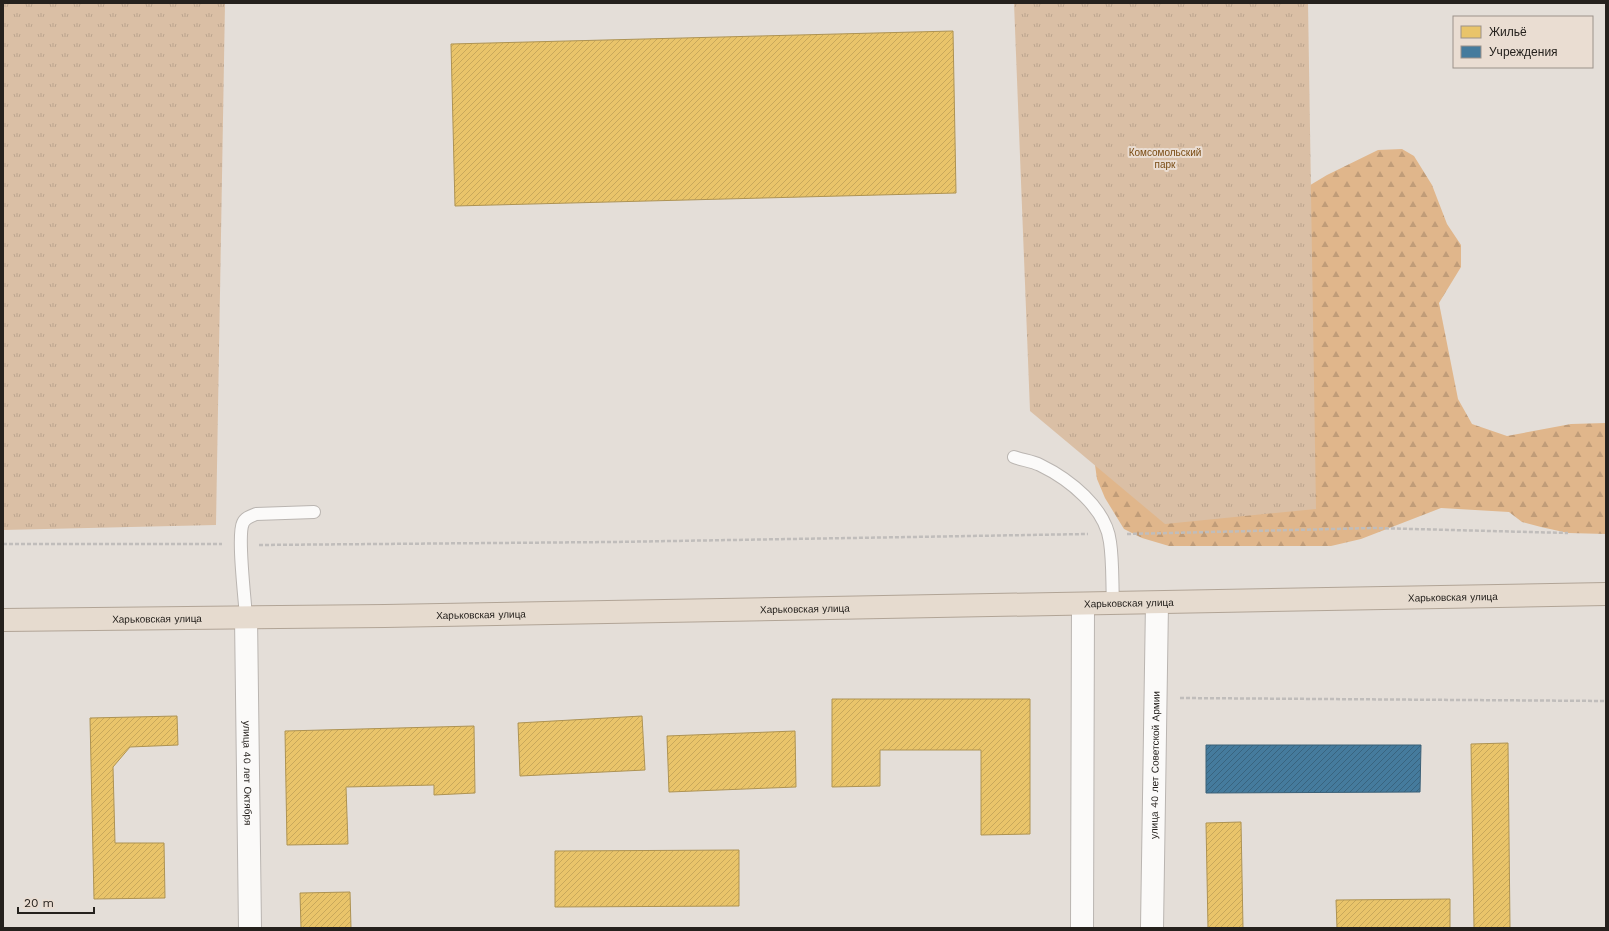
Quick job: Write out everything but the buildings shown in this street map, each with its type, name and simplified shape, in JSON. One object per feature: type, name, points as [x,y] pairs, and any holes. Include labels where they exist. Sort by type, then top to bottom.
[{"type":"highway","name":"Харьковская улица","points":[[3,620],[1083,604],[1606,594]]},
{"type":"street","name":"улица 40 лет Советской Армии","points":[[1152,928],[1157,602]]},
{"type":"street","points":[[1082,928],[1083,604]]},
{"type":"street","name":"улица 40 лет Октября","points":[[246,617],[250,928]]},
{"type":"lane","points":[[1014,457],[1040,465],[1062,478],[1081,493],[1098,510],[1106,526],[1110,541],[1113,603]]},
{"type":"lane","points":[[246,617],[242,544],[243,522],[248,517],[256,514],[314,512]]},
{"type":"path","points":[[3,544],[590,542],[1172,534],[1374,528],[1568,533]]},
{"type":"path","points":[[1155,697],[1210,700],[1606,701]]},
{"type":"green space","points":[[3,3],[225,3],[216,525],[3,530]]},
{"type":"green space","name":"Комсомольский парк","points":[[1014,3],[1308,3],[1316,509],[1165,524],[1030,411]]},
{"type":"green space","points":[[1402,149],[1414,156],[1432,185],[1447,224],[1461,245],[1461,267],[1439,303],[1458,399],[1472,424],[1507,436],[1571,424],[1606,423],[1606,534],[1568,533],[1541,527],[1522,522],[1509,512],[1441,508],[1361,539],[1331,546],[1169,546],[1142,538],[1124,529],[1105,498],[1097,479],[1095,465],[1277,205],[1327,175],[1378,150]]}]
